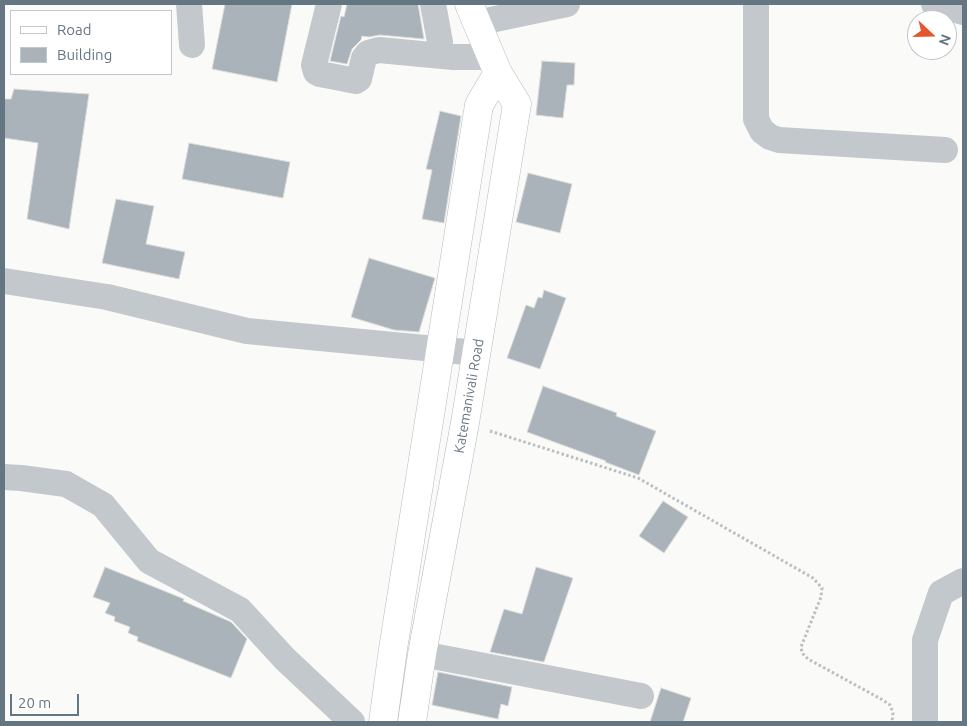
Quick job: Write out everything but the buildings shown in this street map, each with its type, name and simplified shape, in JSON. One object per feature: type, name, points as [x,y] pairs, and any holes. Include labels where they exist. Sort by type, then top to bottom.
[{"type":"main road","name":"Katemanivali Road","points":[[412,722],[422,654],[477,353],[517,104],[495,65],[472,13]]},
{"type":"main road","points":[[383,722],[392,649],[479,105],[495,65]]},
{"type":"street","points":[[189,4],[192,45]]},
{"type":"street","points":[[329,4],[314,65],[316,72],[320,74],[356,81],[361,75],[364,58],[368,53],[379,50],[453,57],[495,65]]},
{"type":"street","points":[[433,4],[440,42]]},
{"type":"street","points":[[472,13],[567,4]]},
{"type":"street","points":[[756,4],[756,119],[762,132],[779,140],[945,150]]},
{"type":"street","points":[[934,4],[963,12]]},
{"type":"street","points":[[4,281],[107,297],[247,331],[477,353]]},
{"type":"street","points":[[4,477],[66,484],[103,505],[149,561],[240,610],[285,659],[352,722]]},
{"type":"street","points":[[925,722],[925,640],[941,593],[963,582]]},
{"type":"street","points":[[422,654],[641,696]]},
{"type":"path","points":[[465,423],[638,478],[813,578],[822,588],[821,597],[801,647],[802,653],[808,660],[881,698],[890,705],[893,713],[892,722]]}]
